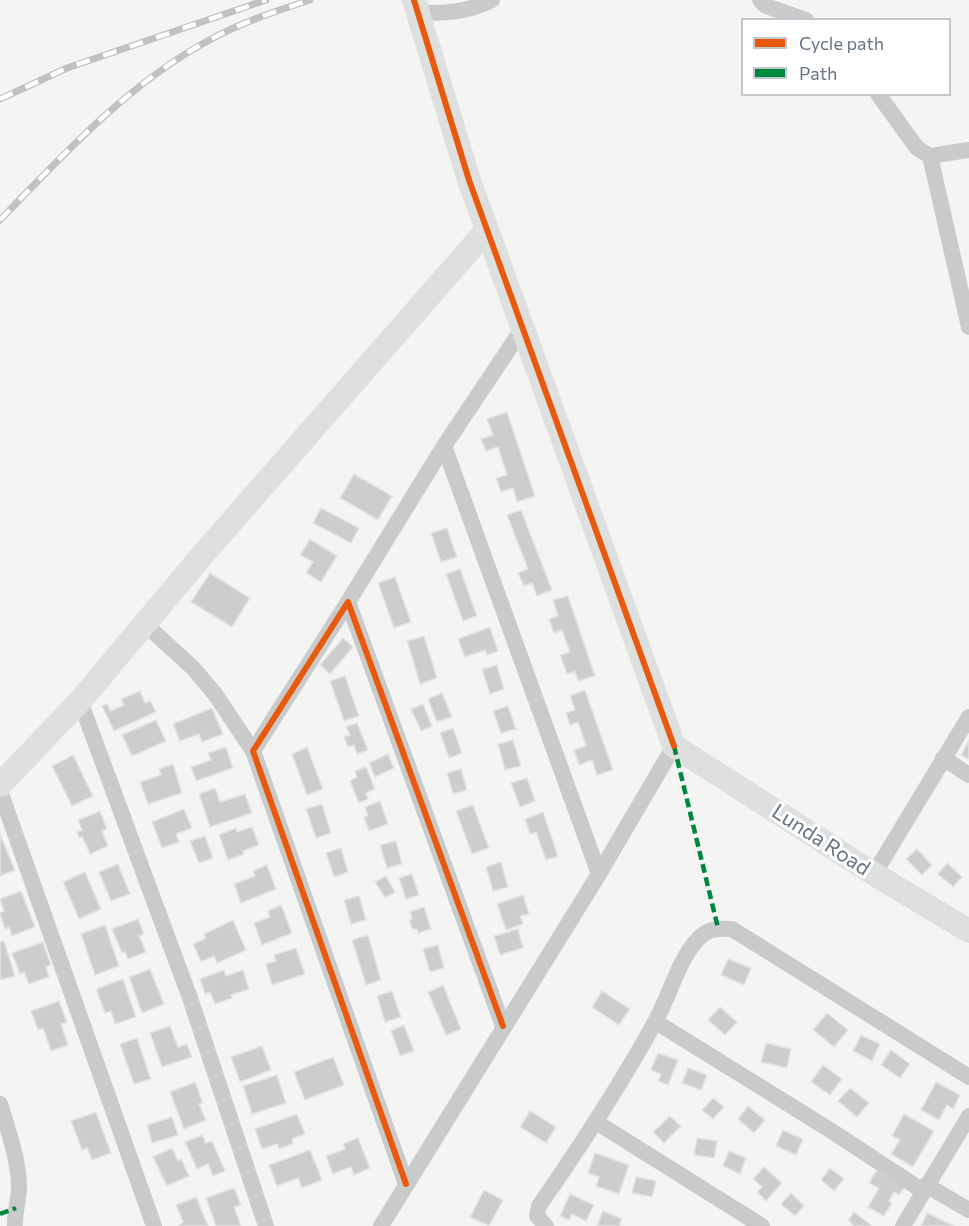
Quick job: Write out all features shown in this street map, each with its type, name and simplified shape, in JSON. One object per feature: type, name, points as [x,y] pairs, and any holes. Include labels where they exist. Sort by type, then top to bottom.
[{"type":"street","points":[[381,1226],[599,874],[674,746],[487,230],[415,6],[456,12],[476,8],[492,0]]},
{"type":"street","points":[[760,0],[766,6],[800,18]]},
{"type":"street","points":[[879,96],[917,148],[930,156],[969,150]]},
{"type":"street","points":[[930,156],[969,327]]},
{"type":"street","points":[[0,785],[80,701],[213,543],[487,230]]},
{"type":"street","points":[[253,751],[444,446],[523,328]]},
{"type":"street","points":[[444,446],[599,874]]},
{"type":"street","points":[[348,602],[503,1026]]},
{"type":"street","points":[[145,624],[193,668],[234,721],[253,751],[406,1184]]},
{"type":"street","points":[[80,701],[190,998],[266,1226]]},
{"type":"street","points":[[874,874],[969,717]]},
{"type":"street","name":"Lunda Road","points":[[674,746],[874,874],[969,931]]},
{"type":"street","points":[[943,758],[969,775]]},
{"type":"street","points":[[0,791],[154,1226]]},
{"type":"street","points":[[546,1226],[537,1216],[539,1206],[596,1122],[656,1022],[687,955],[707,931],[718,928],[732,929],[969,1077]]},
{"type":"street","points":[[656,1022],[925,1188],[969,1210]]},
{"type":"street","points":[[0,1104],[14,1154],[18,1179],[15,1226]]},
{"type":"street","points":[[903,1226],[969,1116]]},
{"type":"street","points":[[596,1122],[762,1226]]},
{"type":"building","points":[[507,412],[535,496],[517,502],[513,488],[501,492],[496,478],[507,475],[498,447],[486,451],[481,439],[493,435],[487,419]]},
{"type":"building","points":[[354,474],[392,496],[378,520],[340,498]]},
{"type":"building","points":[[321,508],[359,528],[351,543],[313,523]]},
{"type":"building","points":[[521,510],[552,590],[537,596],[532,583],[524,586],[518,573],[528,569],[507,515]]},
{"type":"building","points":[[447,528],[457,557],[441,562],[431,533]]},
{"type":"building","points":[[310,539],[337,556],[321,582],[306,573],[313,562],[300,555]]},
{"type":"building","points":[[460,569],[477,616],[463,621],[446,574]]},
{"type":"building","points":[[210,573],[250,598],[232,627],[191,602]]},
{"type":"building","points":[[395,577],[411,622],[394,628],[378,583]]},
{"type":"building","points":[[568,596],[595,676],[578,681],[575,671],[567,674],[560,655],[570,652],[562,630],[554,633],[549,619],[558,616],[553,600]]},
{"type":"building","points":[[490,627],[498,651],[487,655],[485,650],[465,657],[458,639]]},
{"type":"building","points":[[424,636],[437,678],[420,684],[407,641]]},
{"type":"building","points":[[343,638],[353,647],[330,674],[320,665]]},
{"type":"building","points":[[497,665],[504,689],[490,694],[482,669]]},
{"type":"building","points":[[345,676],[359,716],[344,721],[330,681]]},
{"type":"building","points":[[585,690],[613,770],[597,775],[592,760],[579,765],[574,750],[586,746],[578,722],[570,725],[566,713],[575,710],[570,696]]},
{"type":"building","points":[[140,691],[145,703],[150,700],[156,712],[114,731],[102,706],[107,704],[111,711],[124,705],[121,699]]},
{"type":"building","points":[[442,693],[452,717],[437,722],[428,699]]},
{"type":"building","points":[[423,704],[432,726],[421,731],[411,709]]},
{"type":"building","points":[[508,706],[516,729],[501,733],[493,711]]},
{"type":"building","points":[[212,708],[223,734],[202,742],[199,734],[180,741],[173,724]]},
{"type":"building","points":[[156,720],[166,741],[132,756],[122,735]]},
{"type":"building","points":[[357,723],[368,750],[357,754],[354,745],[348,747],[344,737],[350,735],[346,727]]},
{"type":"building","points":[[453,728],[462,753],[449,758],[440,733]]},
{"type":"building","points":[[513,740],[521,766],[505,770],[498,744]]},
{"type":"building","points":[[969,740],[969,759],[961,755]]},
{"type":"building","points":[[226,747],[233,768],[196,781],[191,767],[211,760],[208,753]]},
{"type":"building","points":[[307,747],[323,789],[307,795],[292,754]]},
{"type":"building","points":[[388,754],[394,768],[375,777],[369,763]]},
{"type":"building","points":[[73,755],[93,796],[72,806],[52,766]]},
{"type":"building","points":[[173,764],[182,793],[148,804],[140,782],[161,775],[159,769]]},
{"type":"building","points":[[366,767],[375,789],[366,793],[368,799],[359,803],[350,781],[357,777],[355,771]]},
{"type":"building","points":[[461,769],[467,790],[453,794],[447,773]]},
{"type":"building","points":[[527,778],[535,801],[520,807],[511,783]]},
{"type":"building","points":[[215,788],[220,802],[245,794],[252,813],[210,827],[199,794]]},
{"type":"building","points":[[380,801],[388,824],[369,831],[364,817],[368,816],[365,807]]},
{"type":"building","points":[[322,804],[331,833],[316,838],[306,809]]},
{"type":"building","points":[[473,805],[489,848],[472,854],[456,811]]},
{"type":"building","points":[[184,809],[192,828],[176,834],[179,842],[162,848],[152,822]]},
{"type":"building","points":[[100,811],[107,829],[102,831],[108,846],[90,854],[82,836],[79,838],[77,832],[82,830],[78,820]]},
{"type":"building","points":[[543,812],[558,856],[546,860],[536,832],[530,834],[525,819]]},
{"type":"building","points":[[252,827],[259,845],[228,860],[219,835],[236,828],[237,832]]},
{"type":"building","points":[[0,834],[15,870],[0,876]]},
{"type":"building","points":[[205,836],[213,858],[199,863],[190,841]]},
{"type":"building","points":[[396,841],[402,864],[387,868],[380,845]]},
{"type":"building","points":[[341,848],[348,872],[334,877],[326,853]]},
{"type":"building","points":[[917,849],[932,865],[922,875],[906,859]]},
{"type":"building","points":[[501,862],[508,887],[493,891],[486,867]]},
{"type":"building","points":[[947,863],[962,877],[953,887],[938,874]]},
{"type":"building","points":[[118,864],[130,894],[111,901],[99,872]]},
{"type":"building","points":[[267,865],[276,889],[241,903],[234,884],[255,876],[253,871]]},
{"type":"building","points":[[85,872],[101,909],[79,919],[63,882]]},
{"type":"building","points":[[412,874],[419,895],[406,899],[399,878]]},
{"type":"building","points":[[386,876],[395,892],[385,898],[375,882]]},
{"type":"building","points":[[21,891],[35,927],[12,936],[9,927],[5,929],[0,915],[4,911],[0,899]]},
{"type":"building","points":[[523,895],[529,914],[520,916],[523,924],[506,930],[497,904]]},
{"type":"building","points":[[359,896],[366,920],[351,924],[344,900]]},
{"type":"building","points":[[281,905],[292,933],[262,945],[254,923],[270,917],[268,911]]},
{"type":"building","points":[[424,907],[431,929],[418,933],[417,929],[413,930],[409,920],[412,919],[410,912]]},
{"type":"building","points":[[138,919],[144,934],[139,936],[146,952],[128,959],[125,952],[122,953],[112,929]]},
{"type":"building","points":[[233,920],[246,950],[217,963],[214,956],[201,962],[193,944],[206,938],[204,934]]},
{"type":"building","points":[[105,925],[119,966],[95,975],[81,934]]},
{"type":"building","points":[[518,929],[523,948],[500,955],[494,936]]},
{"type":"building","points":[[368,935],[381,980],[366,985],[352,940]]},
{"type":"building","points":[[4,941],[15,976],[0,980],[0,942]]},
{"type":"building","points":[[43,942],[51,965],[46,967],[49,977],[29,984],[24,972],[20,974],[12,953]]},
{"type":"building","points":[[438,945],[444,968],[430,972],[423,949]]},
{"type":"building","points":[[296,948],[305,974],[272,985],[266,964],[276,961],[274,955]]},
{"type":"building","points":[[728,959],[751,968],[744,985],[721,975]]},
{"type":"building","points":[[150,969],[164,1004],[142,1013],[129,977]]},
{"type":"building","points":[[224,970],[226,976],[243,970],[249,989],[215,1004],[210,992],[205,994],[200,979]]},
{"type":"building","points":[[123,979],[136,1017],[115,1024],[111,1011],[105,1013],[96,989]]},
{"type":"building","points":[[443,985],[461,1029],[446,1035],[428,992]]},
{"type":"building","points":[[392,991],[401,1017],[385,1022],[377,996]]},
{"type":"building","points":[[602,991],[630,1009],[619,1025],[592,1007]]},
{"type":"building","points":[[59,1001],[67,1022],[61,1024],[68,1045],[51,1051],[43,1028],[38,1030],[31,1011]]},
{"type":"building","points":[[720,1007],[737,1022],[725,1035],[708,1020]]},
{"type":"building","points":[[827,1013],[848,1030],[834,1047],[813,1030]]},
{"type":"building","points":[[404,1025],[414,1051],[400,1056],[391,1031]]},
{"type":"building","points":[[170,1026],[178,1047],[187,1044],[192,1057],[162,1067],[150,1033]]},
{"type":"building","points":[[861,1035],[880,1044],[872,1061],[853,1051]]},
{"type":"building","points":[[137,1038],[151,1079],[134,1084],[120,1044]]},
{"type":"building","points":[[766,1043],[791,1049],[787,1068],[761,1062]]},
{"type":"building","points":[[262,1046],[271,1070],[240,1082],[231,1057]]},
{"type":"building","points":[[891,1050],[910,1064],[900,1078],[881,1065]]},
{"type":"building","points":[[658,1053],[678,1060],[668,1085],[658,1081],[661,1074],[651,1070]]},
{"type":"building","points":[[333,1057],[344,1085],[305,1100],[294,1072]]},
{"type":"building","points":[[823,1065],[842,1079],[830,1095],[811,1082]]},
{"type":"building","points":[[688,1068],[707,1075],[701,1090],[682,1083]]},
{"type":"building","points":[[277,1075],[286,1103],[252,1114],[243,1086]]},
{"type":"building","points":[[195,1082],[203,1103],[199,1104],[206,1120],[184,1129],[170,1092]]},
{"type":"building","points":[[936,1082],[960,1095],[953,1109],[947,1105],[939,1120],[921,1110]]},
{"type":"building","points":[[850,1088],[869,1103],[857,1117],[838,1101]]},
{"type":"building","points":[[713,1098],[724,1107],[713,1119],[702,1110]]},
{"type":"building","points":[[748,1106],[765,1120],[754,1133],[738,1119]]},
{"type":"building","points":[[530,1111],[556,1127],[546,1143],[520,1127]]},
{"type":"building","points":[[96,1112],[111,1153],[92,1160],[87,1148],[82,1150],[71,1121]]},
{"type":"building","points":[[297,1114],[305,1134],[292,1139],[293,1144],[279,1149],[277,1144],[262,1149],[255,1129]]},
{"type":"building","points":[[904,1114],[934,1131],[913,1167],[891,1154],[900,1140],[892,1136]]},
{"type":"building","points":[[670,1116],[681,1126],[664,1143],[653,1132]]},
{"type":"building","points":[[172,1117],[178,1135],[152,1143],[147,1125]]},
{"type":"building","points":[[783,1130],[803,1139],[796,1155],[776,1146]]},
{"type":"building","points":[[202,1135],[206,1143],[212,1141],[225,1171],[213,1176],[208,1164],[197,1169],[185,1142]]},
{"type":"building","points":[[358,1138],[370,1168],[354,1175],[351,1167],[333,1174],[326,1156],[345,1149],[343,1144]]},
{"type":"building","points":[[697,1138],[717,1141],[714,1158],[694,1155]]},
{"type":"building","points":[[172,1148],[178,1161],[181,1159],[189,1176],[167,1186],[153,1157]]},
{"type":"building","points":[[310,1150],[322,1180],[302,1188],[298,1178],[277,1186],[269,1165]]},
{"type":"building","points":[[729,1151],[746,1158],[740,1174],[723,1166]]},
{"type":"building","points":[[595,1153],[629,1165],[619,1194],[596,1186],[599,1177],[588,1173]]},
{"type":"building","points":[[764,1167],[782,1183],[766,1201],[757,1192],[762,1187],[753,1179]]},
{"type":"building","points":[[830,1168],[844,1179],[834,1191],[821,1180]]},
{"type":"building","points":[[877,1170],[905,1187],[899,1195],[894,1192],[889,1201],[892,1203],[884,1216],[868,1207],[879,1188],[869,1183]]},
{"type":"building","points":[[636,1177],[656,1181],[652,1197],[632,1193]]},
{"type":"building","points":[[234,1188],[241,1205],[234,1207],[241,1226],[216,1226],[206,1198]]},
{"type":"building","points":[[484,1190],[503,1200],[489,1226],[470,1217]]},
{"type":"building","points":[[791,1193],[804,1206],[795,1216],[781,1204]]},
{"type":"building","points":[[570,1194],[594,1205],[586,1221],[572,1214],[569,1220],[560,1216]]},
{"type":"building","points":[[196,1197],[208,1226],[177,1226],[183,1222],[176,1205]]},
{"type":"building","points":[[603,1211],[622,1219],[619,1226],[597,1226]]},
{"type":"building","points":[[854,1212],[871,1225],[854,1226],[848,1220]]},
{"type":"building","points":[[927,1213],[954,1226],[921,1226]]},
{"type":"railway","points":[[0,99],[67,68],[266,0]]},
{"type":"railway","points":[[0,220],[96,124],[148,80],[204,43],[229,30],[310,0]]},
{"type":"marked path","points":[[674,746],[718,928]]},
{"type":"marked path","points":[[0,1214],[16,1208]]},
{"type":"cycle path","points":[[414,0],[469,180],[674,746]]},
{"type":"cycle path","points":[[406,1184],[253,751],[348,602],[503,1026]]}]
